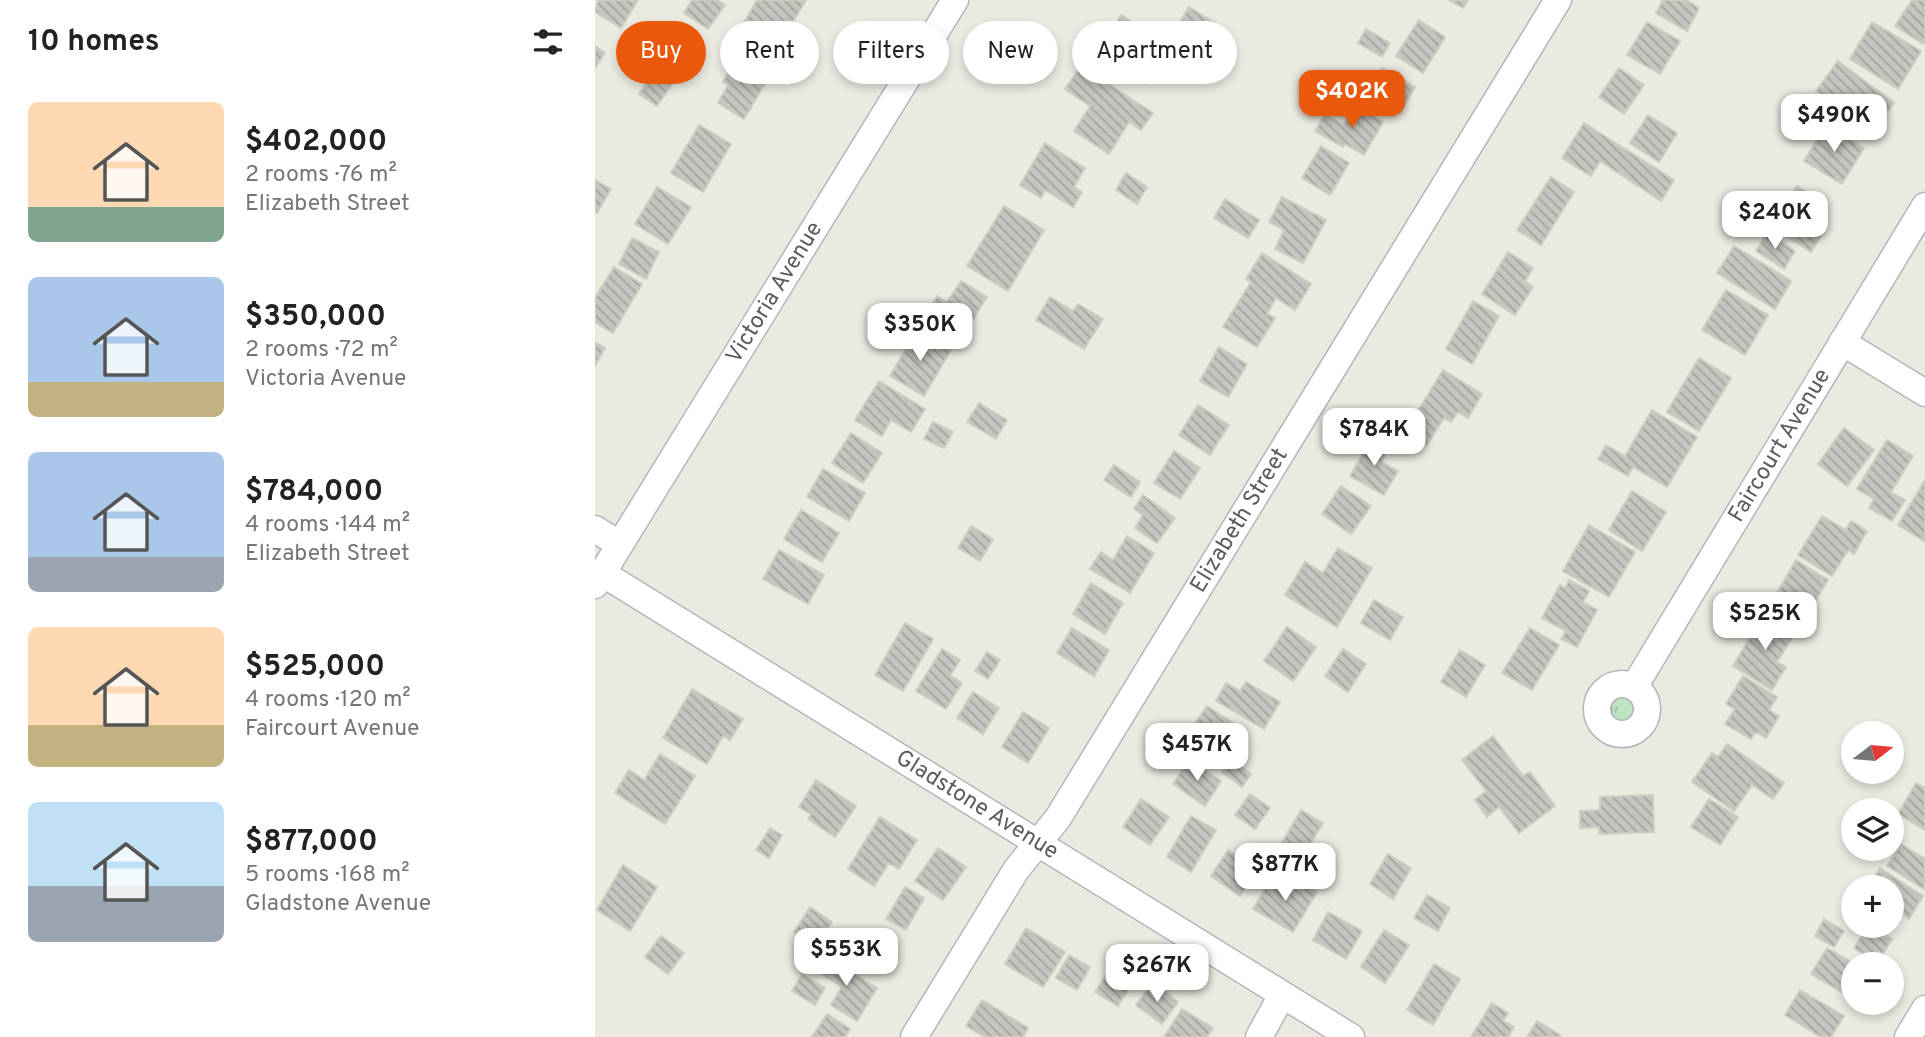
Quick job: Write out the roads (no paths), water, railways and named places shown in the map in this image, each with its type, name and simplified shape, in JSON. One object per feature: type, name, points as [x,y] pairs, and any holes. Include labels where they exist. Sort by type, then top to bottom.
[{"type":"street","name":"Victoria Avenue","points":[[599,579],[955,0]]},
{"type":"street","name":"Elizabeth Street","points":[[914,1037],[1016,870],[1058,818],[1558,0]]},
{"type":"street","name":"Faircourt Avenue","points":[[1634,687],[1925,206]]},
{"type":"street","points":[[1842,342],[1925,393]]},
{"type":"street","points":[[595,529],[619,544]]},
{"type":"street","name":"Gladstone Avenue","points":[[599,579],[1038,842],[1351,1037]]},
{"type":"street","points":[[1259,1037],[1282,995]]},
{"type":"street","points":[[1908,1037],[1925,1009]]}]
